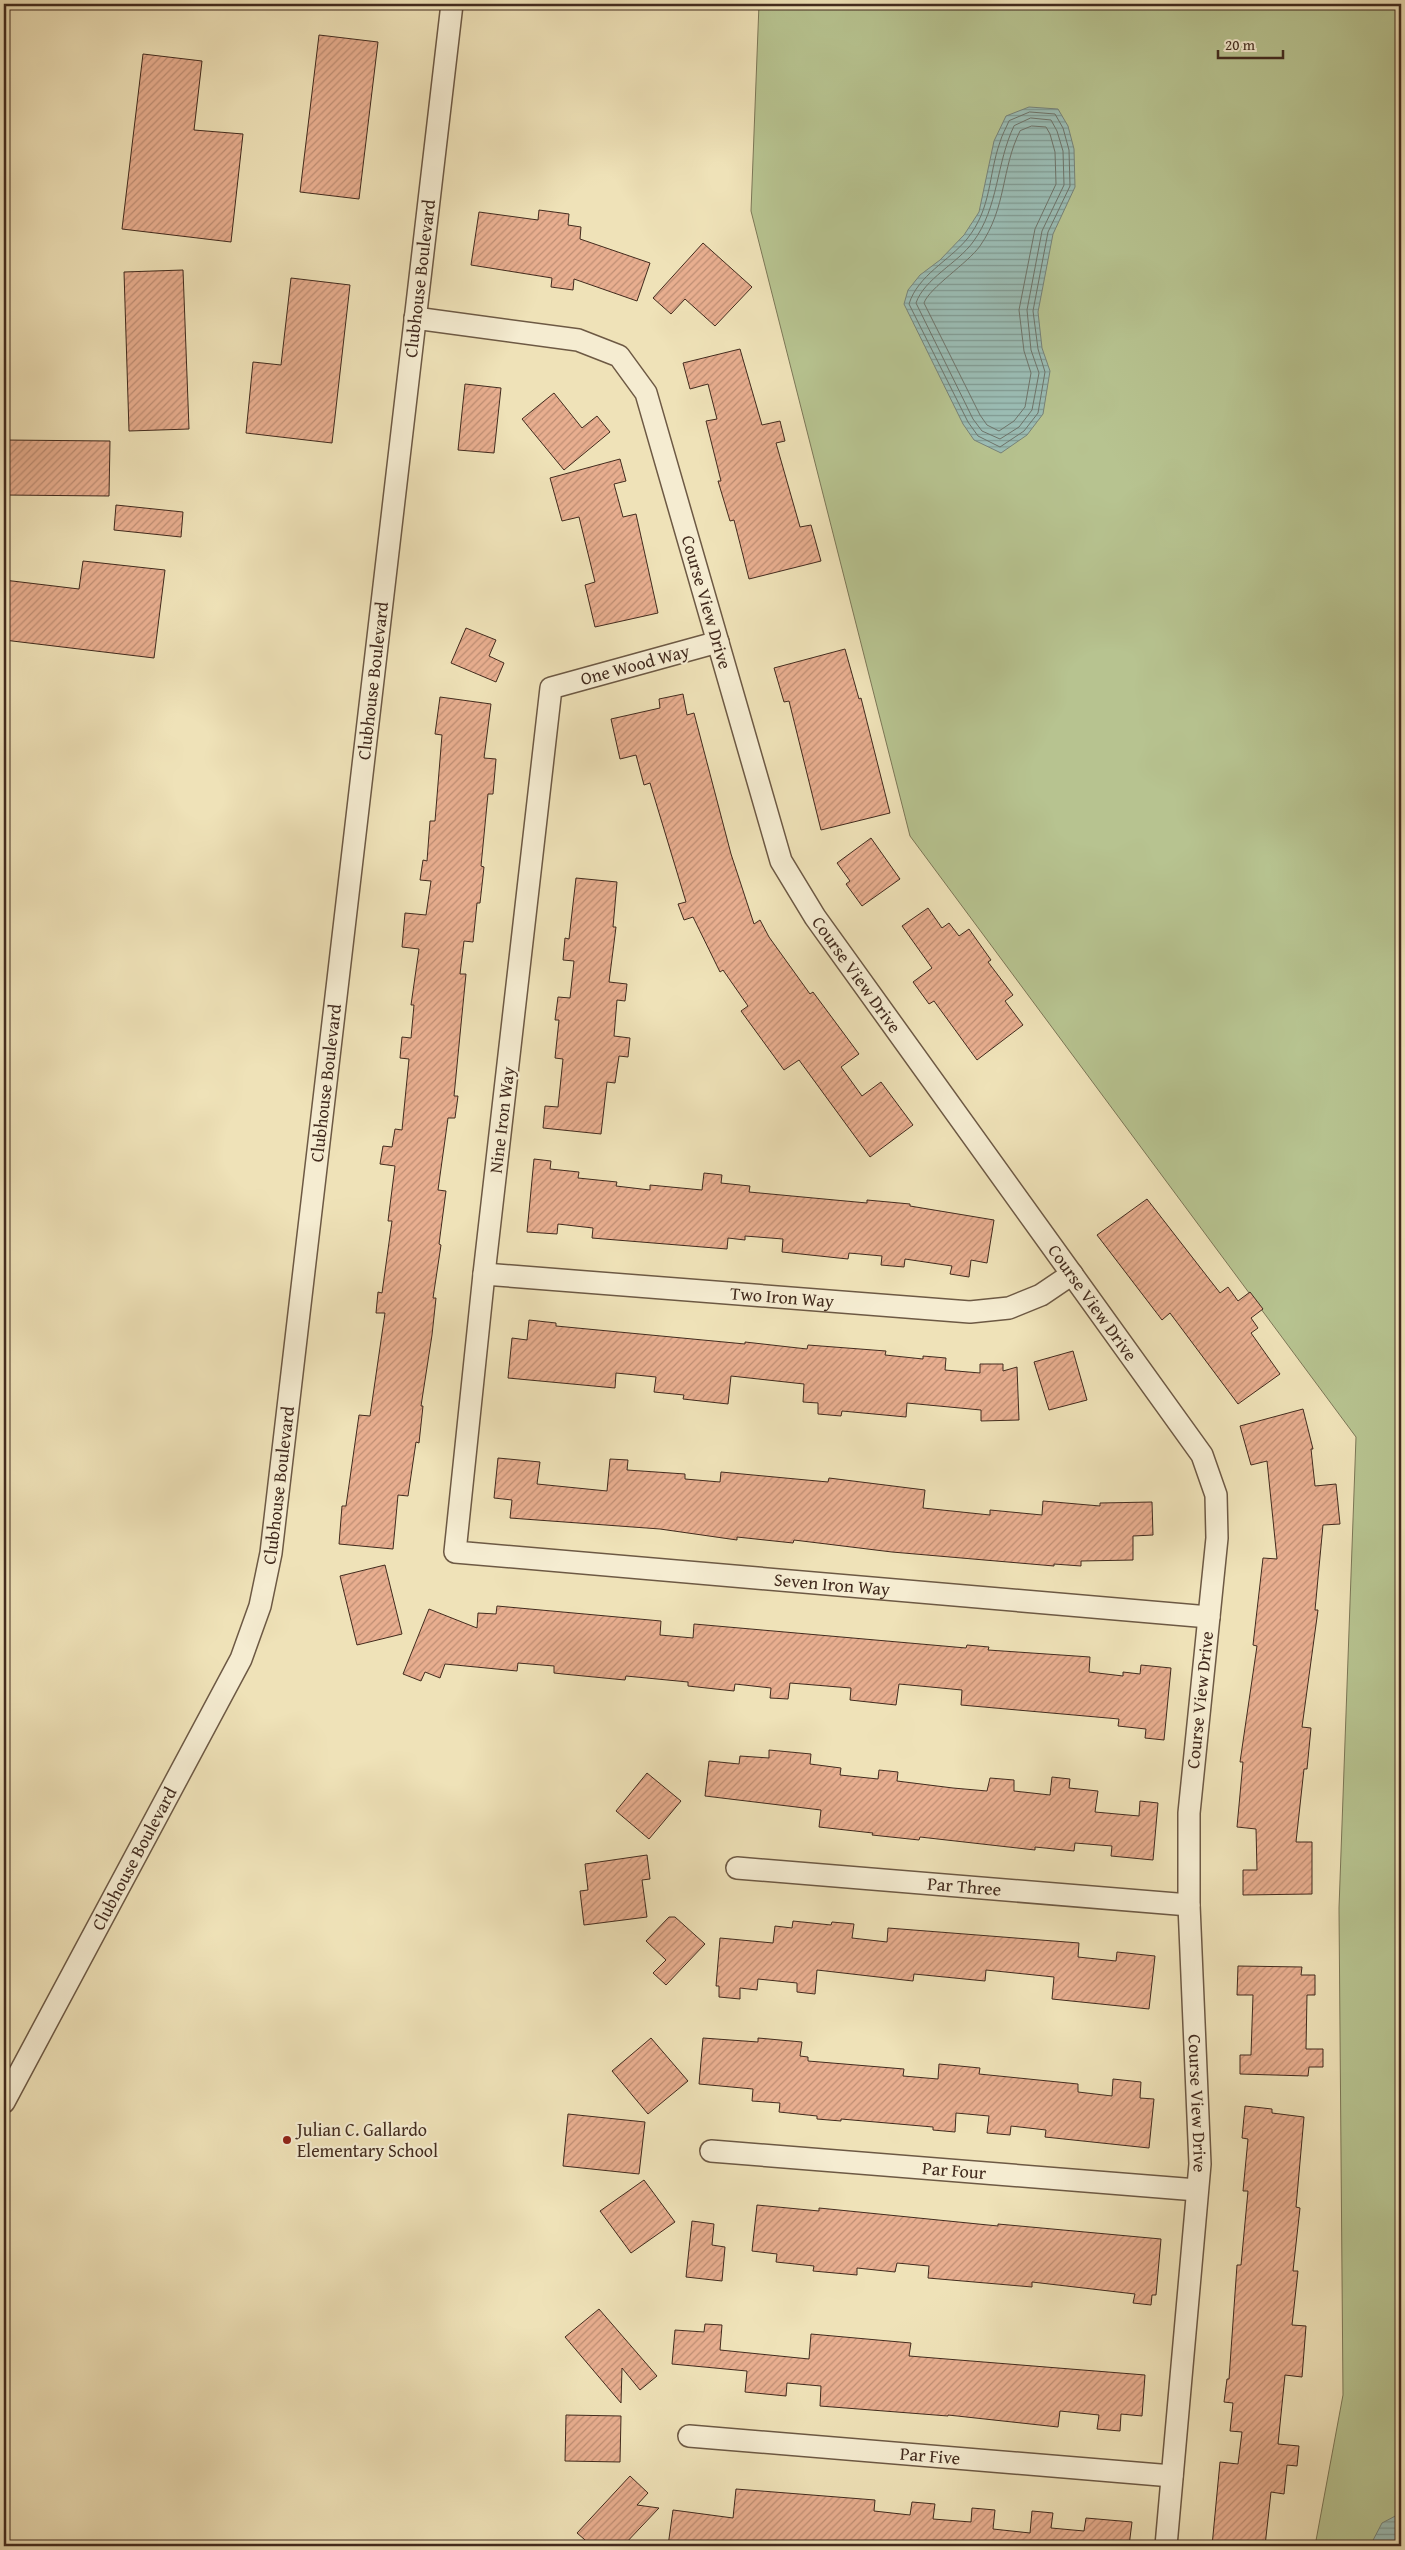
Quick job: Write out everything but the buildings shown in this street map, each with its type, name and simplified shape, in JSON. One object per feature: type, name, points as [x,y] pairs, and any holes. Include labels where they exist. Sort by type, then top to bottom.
[{"type":"street","name":"Clubhouse Boulevard","points":[[4,2102],[241,1659],[260,1606],[271,1553],[452,4]]},
{"type":"street","name":"Course View Drive","points":[[414,318],[578,340],[619,356],[646,394],[781,861],[815,917],[1202,1455],[1216,1495],[1217,1538],[1188,1813],[1189,1905],[1199,2154],[1166,2546]]},
{"type":"street","name":"One Wood Way","points":[[551,688],[718,642]]},
{"type":"street","name":"Nine Iron Way","points":[[455,1552],[484,1274],[551,688]]},
{"type":"street","name":"Two Iron Way","points":[[484,1274],[970,1312],[1009,1308],[1041,1295],[1072,1274]]},
{"type":"street","name":"Seven Iron Way","points":[[455,1552],[1209,1618]]},
{"type":"street","name":"Par Three","points":[[738,1868],[1189,1905]]},
{"type":"street","name":"Par Four","points":[[711,2151],[1197,2190]]},
{"type":"street","name":"Par Five","points":[[689,2436],[1172,2476]]},
{"type":"green space","points":[[759,4],[1401,4],[1401,2546],[1315,2546],[1343,2395],[1339,1908],[1356,1437],[910,836],[751,211]]},
{"type":"water","points":[[1029,107],[1058,109],[1068,126],[1074,149],[1075,187],[1053,234],[1038,312],[1042,348],[1050,371],[1043,414],[1027,435],[1001,453],[974,440],[963,424],[904,304],[908,290],[920,275],[940,260],[964,235],[979,212],[994,141],[1006,116]]},
{"type":"water","points":[[1401,2513],[1401,2546],[1370,2546],[1382,2523]]},
{"type":"place","name":"Julian C. Gallardo Elementary School","points":[[287,2140]]}]
